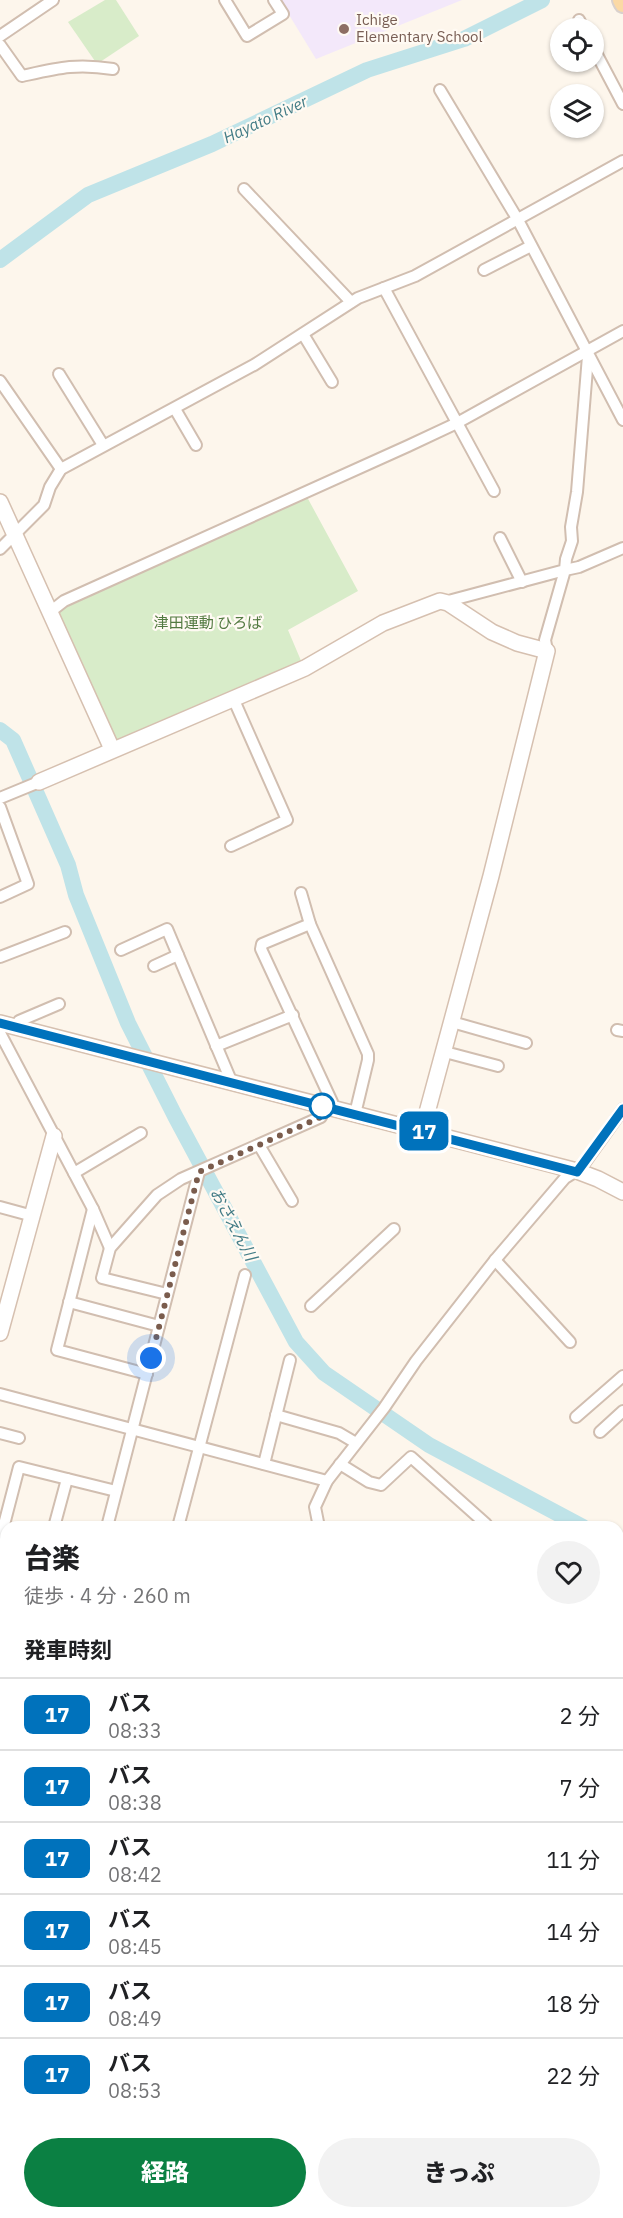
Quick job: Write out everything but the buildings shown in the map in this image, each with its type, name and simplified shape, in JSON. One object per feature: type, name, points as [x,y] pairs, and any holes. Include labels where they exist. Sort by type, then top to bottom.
[{"type":"main road","points":[[621,0],[623,4]]},
{"type":"street","points":[[225,0],[247,36],[283,14],[274,0]]},
{"type":"street","points":[[0,36],[48,1]]},
{"type":"street","points":[[0,45],[22,76],[86,65],[113,69]]},
{"type":"street","points":[[604,68],[623,104]]},
{"type":"street","points":[[440,90],[518,219],[623,420]]},
{"type":"street","points":[[0,549],[16,536],[44,505],[50,487],[61,469],[254,365],[351,302],[415,276],[623,161]]},
{"type":"street","points":[[244,189],[351,302]]},
{"type":"street","points":[[484,270],[531,246]]},
{"type":"street","points":[[384,288],[494,491]]},
{"type":"street","points":[[50,612],[64,601],[457,423],[588,353],[623,331]]},
{"type":"street","points":[[303,334],[332,382]]},
{"type":"street","points":[[422,1131],[491,876],[547,651],[544,639],[572,541],[571,527],[577,492],[588,353]]},
{"type":"street","points":[[59,374],[103,445]]},
{"type":"street","points":[[0,381],[61,469]]},
{"type":"street","points":[[175,409],[196,445]]},
{"type":"street","points":[[0,502],[112,749]]},
{"type":"street","points":[[500,538],[522,582]]},
{"type":"street","points":[[448,603],[452,600],[579,567],[623,548]]},
{"type":"street","points":[[0,798],[305,668],[341,645],[398,616],[440,601],[448,603],[492,632],[517,643],[547,651]]},
{"type":"street","points":[[231,846],[287,820],[233,698]]},
{"type":"street","points":[[0,807],[28,884],[0,897]]},
{"type":"street","points":[[301,893],[310,924],[368,1054],[369,1060],[355,1114]]},
{"type":"street","points":[[310,924],[262,944],[261,949],[293,1015],[329,1108]]},
{"type":"street","points":[[121,950],[167,929],[232,1083]]},
{"type":"street","points":[[0,957],[65,932]]},
{"type":"street","points":[[154,966],[178,955]]},
{"type":"street","points":[[16,1026],[19,1021],[59,1004]]},
{"type":"street","points":[[216,1046],[293,1015]]},
{"type":"street","points":[[452,1022],[526,1043]]},
{"type":"street","points":[[0,1023],[577,1172],[598,1179],[623,1192]]},
{"type":"street","points":[[0,1034],[93,1209],[110,1248]]},
{"type":"street","points":[[445,1052],[498,1066]]},
{"type":"street","points":[[167,1294],[102,1278],[110,1248],[157,1195],[181,1179],[321,1117],[329,1108]]},
{"type":"street","points":[[318,1521],[315,1506],[327,1481],[495,1260],[565,1178],[577,1172],[623,1109]]},
{"type":"street","points":[[74,1173],[141,1132]]},
{"type":"street","points":[[0,1333],[54,1137]]},
{"type":"street","points":[[259,1145],[292,1201]]},
{"type":"street","points":[[108,1521],[199,1172]]},
{"type":"street","points":[[0,1207],[33,1216]]},
{"type":"street","points":[[93,1209],[57,1350],[147,1374]]},
{"type":"street","points":[[311,1306],[394,1229]]},
{"type":"street","points":[[495,1260],[570,1342]]},
{"type":"street","points":[[180,1521],[245,1275]]},
{"type":"street","points":[[69,1302],[159,1326]]},
{"type":"street","points":[[264,1464],[290,1360]]},
{"type":"street","points":[[576,1417],[623,1376]]},
{"type":"street","points":[[0,1394],[327,1481]]},
{"type":"street","points":[[600,1432],[623,1411]]},
{"type":"street","points":[[276,1414],[339,1433],[356,1443]]},
{"type":"street","points":[[0,1433],[19,1438]]},
{"type":"street","points":[[340,1464],[369,1482],[381,1485],[411,1457],[483,1521]]},
{"type":"street","points":[[5,1521],[19,1467],[116,1491]]},
{"type":"street","points":[[56,1521],[67,1479]]},
{"type":"shaded area","name":"Ichige Elementary School","points":[[280,0],[462,0],[316,59]]},
{"type":"green space","points":[[105,0],[116,0],[139,36],[97,64],[68,22]]},
{"type":"green space","name":"津田運動 ひろば","points":[[307,497],[358,591],[288,630],[302,663],[117,741],[56,612]]},
{"type":"waterway","name":"Hayato River","points":[[0,260],[88,195],[212,144],[367,70],[464,39],[542,0]]},
{"type":"waterway","name":"おさえん川","points":[[0,730],[13,740],[68,865],[76,895],[128,1023],[296,1342],[324,1373],[429,1445],[572,1521]]},
{"type":"bus line","name":"17","points":[[0,1023],[577,1172],[623,1109]]},
{"type":"place","name":"Ichige Elementary School","points":[[344,29]]},
{"type":"route","points":[[151,1358],[199,1172],[321,1117],[326,1107],[322,1106]]}]
